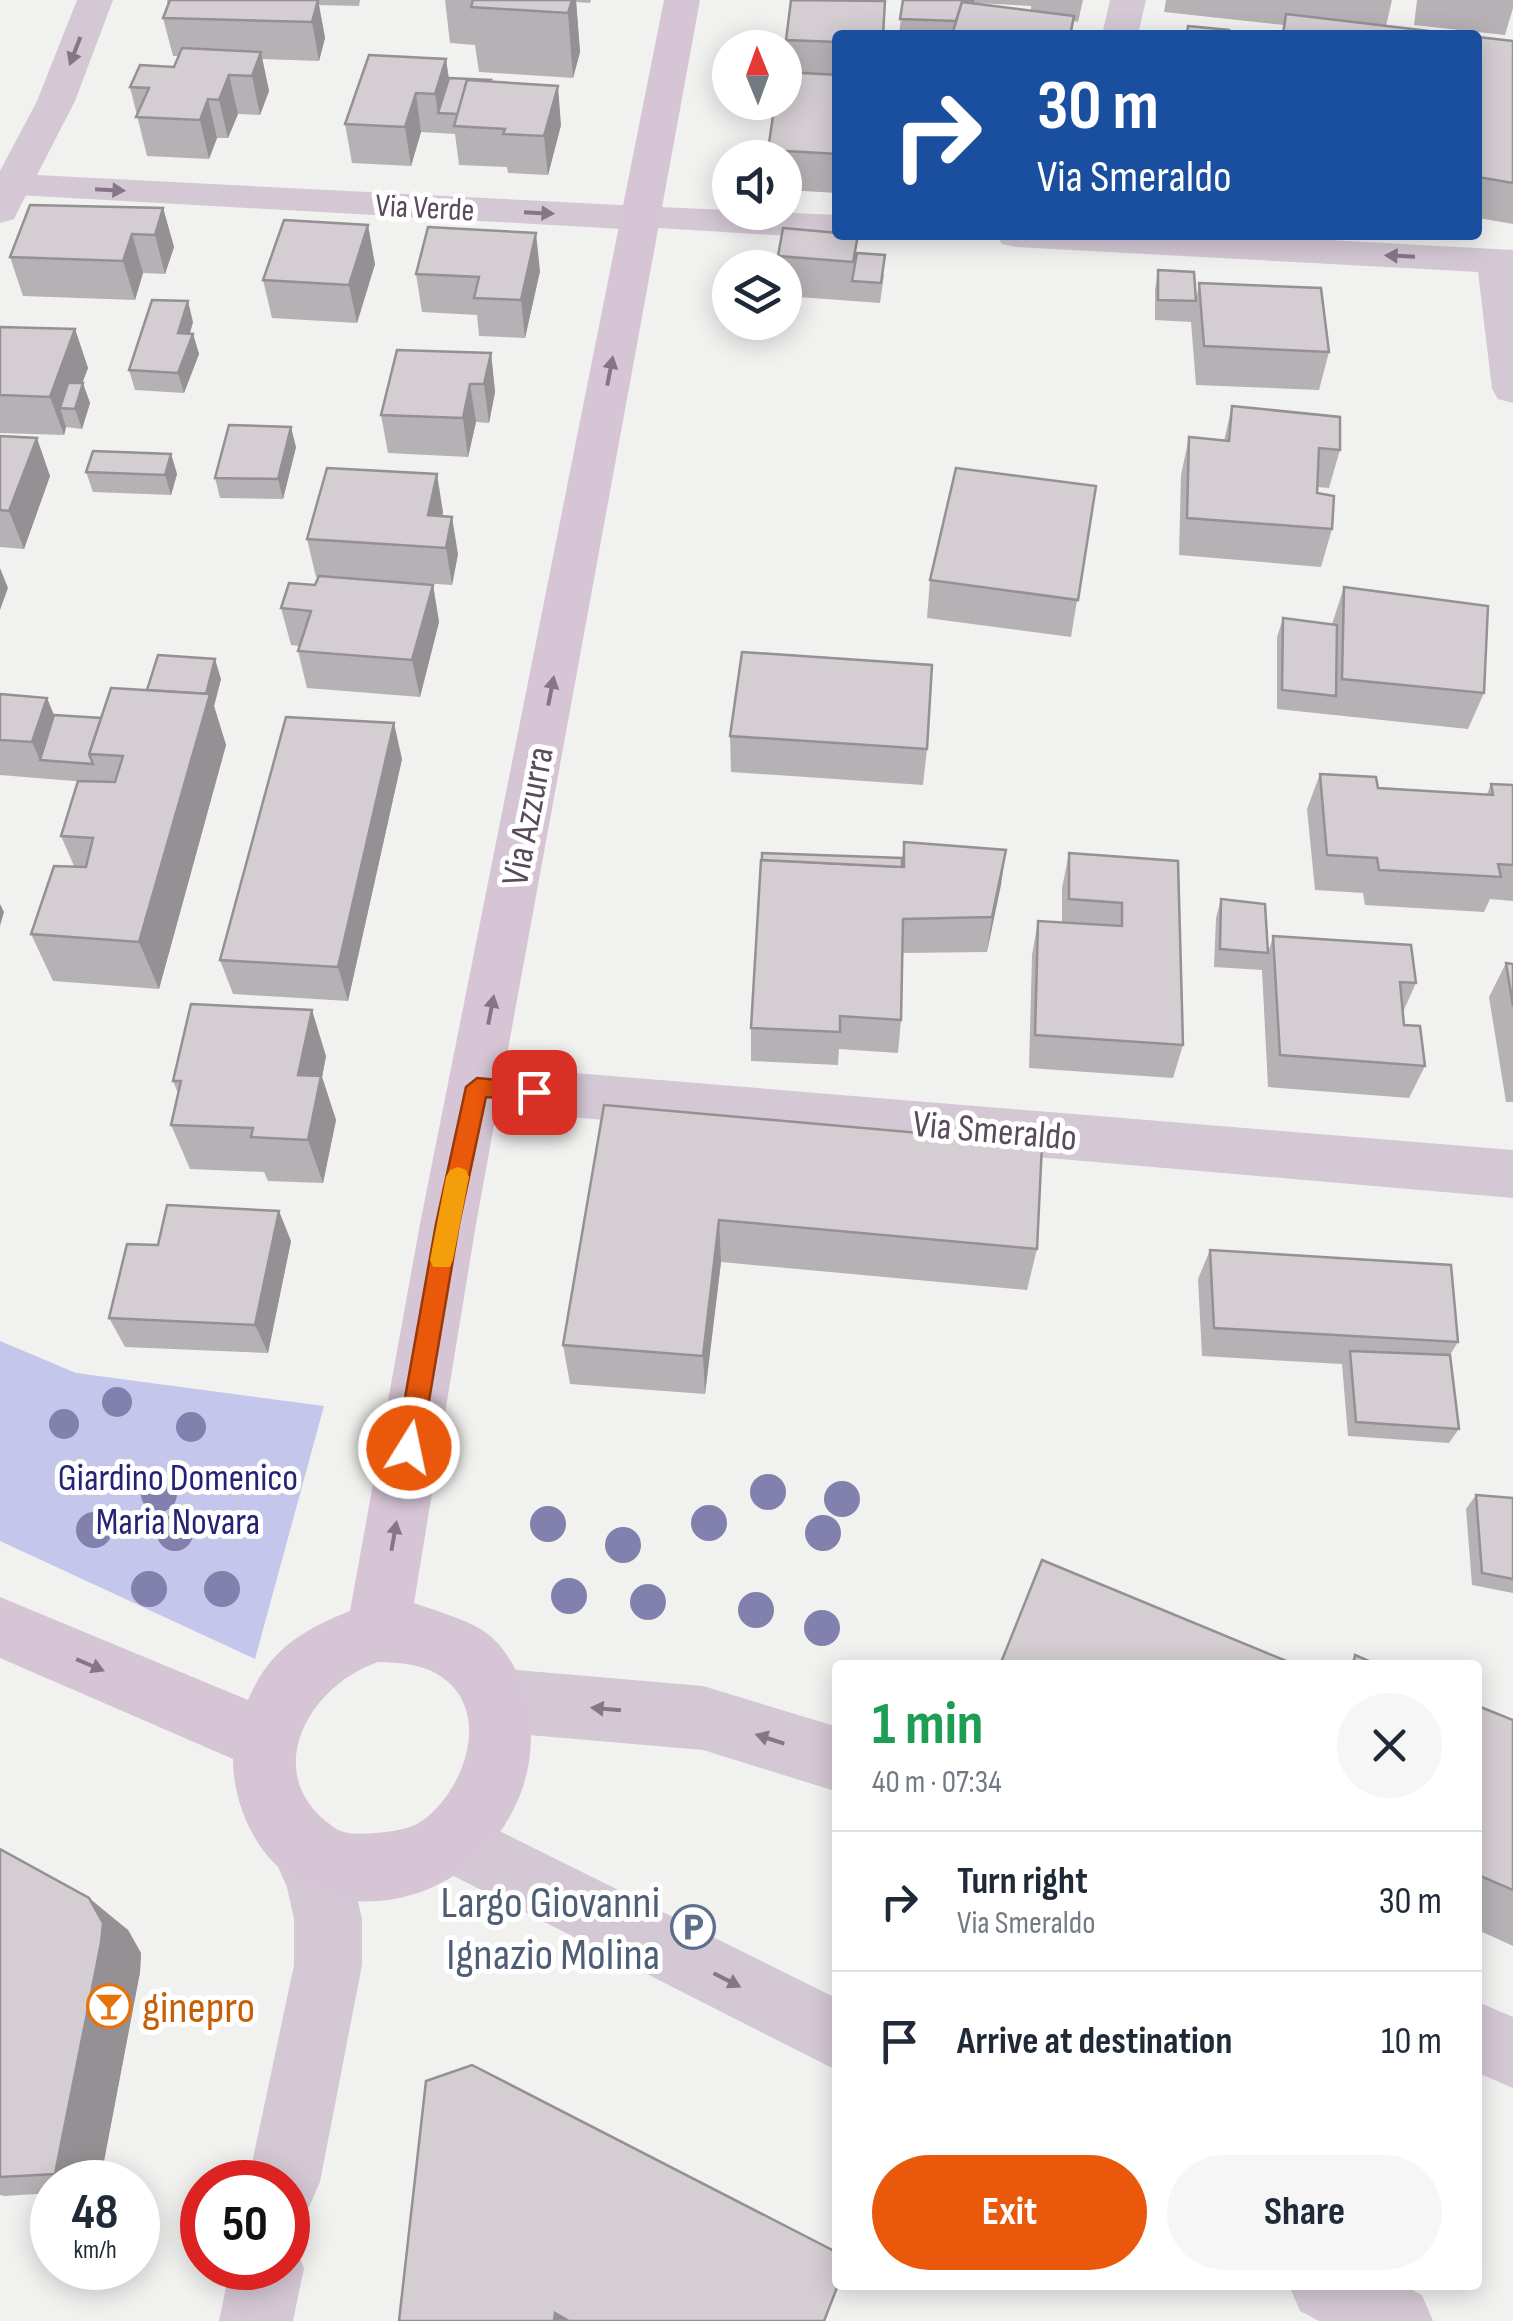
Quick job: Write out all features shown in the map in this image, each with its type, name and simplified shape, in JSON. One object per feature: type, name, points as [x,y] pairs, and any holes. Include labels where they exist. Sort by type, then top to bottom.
[{"type":"main road","name":"Via Azzurra","points":[[378,1632],[448,1224],[682,0]]},
{"type":"main road","points":[[0,1627],[266,1740]]},
{"type":"main road","points":[[378,1632],[415,1633],[448,1646],[478,1668],[496,1700],[504,1736],[498,1774],[481,1810],[435,1851],[377,1870],[336,1866],[302,1847],[277,1817],[264,1779],[266,1740],[279,1700],[305,1667],[339,1645],[378,1632]]},
{"type":"street","points":[[4,183],[56,101],[95,0]]},
{"type":"street","points":[[1121,30],[1128,0]]},
{"type":"street","name":"Via Verde","points":[[4,183],[832,227]]},
{"type":"street","points":[[1142,240],[1505,261],[1513,389]]},
{"type":"street","name":"Via Smeraldo","points":[[477,1087],[1513,1174]]},
{"type":"street","points":[[496,1700],[703,1718],[832,1758]]},
{"type":"street","points":[[288,2160],[328,1965],[328,1919],[319,1880],[302,1847]]},
{"type":"street","points":[[328,1965],[351,1924],[378,1893],[435,1851],[832,2033]]},
{"type":"street","points":[[1482,2040],[1513,2053]]},
{"type":"street","points":[[256,2321],[262,2290]]},
{"type":"street","points":[[1336,2290],[1396,2321]]},
{"type":"green space","name":"Giardino Domenico Maria Novara","points":[[0,1341],[76,1373],[324,1406],[255,1659],[0,1541]]},
{"type":"building","points":[[170,0],[318,0],[312,22],[163,18]]},
{"type":"building","points":[[473,0],[572,0],[568,13],[471,7]]},
{"type":"building","points":[[791,0],[885,1],[883,30],[832,30],[832,42],[802,41],[802,30],[787,30]]},
{"type":"building","points":[[903,0],[973,0],[962,2],[956,21],[900,19]]},
{"type":"building","points":[[962,2],[1074,16],[1071,30],[954,30]]},
{"type":"building","points":[[1286,14],[1421,30],[1284,30]]},
{"type":"building","points":[[1188,26],[1229,30],[1188,30]]},
{"type":"building","points":[[1482,37],[1513,41],[1513,183],[1482,178]]},
{"type":"building","points":[[182,48],[261,52],[252,76],[229,75],[219,100],[208,99],[200,120],[136,117],[149,88],[130,87],[140,65],[174,67]]},
{"type":"building","points":[[369,55],[446,59],[435,94],[416,93],[405,127],[345,124]]},
{"type":"building","points":[[802,73],[832,75],[832,154],[802,152],[802,140],[769,140],[772,120],[802,120]]},
{"type":"building","points":[[449,78],[491,80],[467,80],[458,114],[438,113]]},
{"type":"building","points":[[467,80],[558,86],[544,136],[454,126]]},
{"type":"building","points":[[30,205],[163,208],[155,235],[132,234],[123,261],[10,257]]},
{"type":"building","points":[[284,220],[368,225],[349,285],[263,280]]},
{"type":"building","points":[[428,227],[536,233],[521,300],[474,298],[479,277],[416,274]]},
{"type":"building","points":[[783,230],[832,232],[832,240],[857,240],[853,262],[802,258],[802,250],[779,250]]},
{"type":"building","points":[[857,253],[885,255],[881,283],[852,281]]},
{"type":"building","points":[[1158,270],[1194,272],[1196,301],[1158,300]]},
{"type":"building","points":[[1199,283],[1321,288],[1329,352],[1204,346]]},
{"type":"building","points":[[152,300],[188,301],[178,333],[193,334],[178,373],[129,370]]},
{"type":"building","points":[[0,327],[75,329],[50,397],[0,395]]},
{"type":"building","points":[[397,350],[491,353],[484,384],[470,384],[463,418],[381,415]]},
{"type":"building","points":[[68,383],[83,383],[75,409],[60,408]]},
{"type":"building","points":[[1232,406],[1340,417],[1340,450],[1319,448],[1317,493],[1334,496],[1332,529],[1187,518],[1189,437],[1229,441]]},
{"type":"building","points":[[229,425],[291,427],[278,479],[215,478]]},
{"type":"building","points":[[0,436],[37,438],[9,511],[0,510]]},
{"type":"building","points":[[93,451],[171,454],[165,475],[86,472]]},
{"type":"building","points":[[327,468],[437,474],[428,515],[452,517],[446,548],[307,539]]},
{"type":"building","points":[[956,468],[1096,486],[1078,600],[930,580]]},
{"type":"building","points":[[319,576],[433,585],[412,660],[298,651],[311,611],[281,608],[289,583],[315,585]]},
{"type":"building","points":[[1344,587],[1488,606],[1484,693],[1342,679]]},
{"type":"building","points":[[1283,618],[1337,625],[1336,696],[1282,690]]},
{"type":"building","points":[[742,652],[932,665],[927,749],[730,736]]},
{"type":"building","points":[[158,655],[215,659],[206,694],[147,690]]},
{"type":"building","points":[[111,688],[210,694],[139,942],[31,934],[54,866],[86,867],[93,838],[61,836],[78,781],[115,782],[123,756],[89,754]]},
{"type":"building","points":[[0,694],[47,698],[32,742],[0,740]]},
{"type":"building","points":[[54,715],[101,718],[89,754],[93,764],[40,760]]},
{"type":"building","points":[[286,717],[394,723],[338,967],[220,960]]},
{"type":"building","points":[[1320,774],[1376,777],[1378,788],[1493,795],[1491,784],[1513,785],[1513,865],[1498,864],[1501,877],[1379,870],[1377,858],[1327,855]]},
{"type":"building","points":[[904,842],[1006,850],[992,917],[903,919],[901,1020],[840,1016],[840,1032],[751,1028],[761,860],[904,867]]},
{"type":"building","points":[[762,853],[902,858],[902,867],[762,860]]},
{"type":"building","points":[[1069,853],[1178,861],[1183,1045],[1035,1035],[1038,921],[1122,926],[1122,903],[1069,899]]},
{"type":"building","points":[[1221,899],[1265,904],[1268,953],[1220,949]]},
{"type":"building","points":[[1273,936],[1411,945],[1416,983],[1400,982],[1404,1025],[1420,1026],[1425,1066],[1280,1055]]},
{"type":"building","points":[[1506,963],[1513,964],[1513,1006]]},
{"type":"building","points":[[191,1004],[312,1010],[298,1075],[321,1076],[308,1140],[251,1137],[253,1128],[171,1125],[181,1081],[173,1081]]},
{"type":"building","points":[[604,1105],[1042,1144],[1037,1249],[719,1220],[703,1356],[563,1345]]},
{"type":"building","points":[[167,1205],[279,1211],[255,1325],[109,1318],[127,1244],[158,1245]]},
{"type":"building","points":[[1210,1250],[1451,1265],[1458,1342],[1214,1328]]},
{"type":"building","points":[[1350,1351],[1450,1355],[1459,1429],[1356,1422]]},
{"type":"building","points":[[1476,1495],[1513,1498],[1513,1579],[1482,1573]]},
{"type":"building","points":[[1042,1560],[1284,1660],[1002,1660]]},
{"type":"building","points":[[1482,1708],[1513,1720],[1513,1890],[1482,1877]]},
{"type":"building","points":[[0,1849],[89,1898],[103,1923],[58,2160],[30,2160],[30,2175],[0,2177]]},
{"type":"building","points":[[472,2065],[832,2250],[832,2290],[836,2290],[824,2321],[569,2321],[555,2313],[554,2321],[399,2321],[426,2081]]},
{"type":"slow traffic","points":[[441,1260],[458,1177]]},
{"type":"place","name":"Largo Giovanni Ignazio Molina","points":[[693,1927]]},
{"type":"place","name":"ginepro","points":[[109,2006]]},
{"type":"route","points":[[409,1448],[448,1224],[477,1087],[534,1092]]}]
